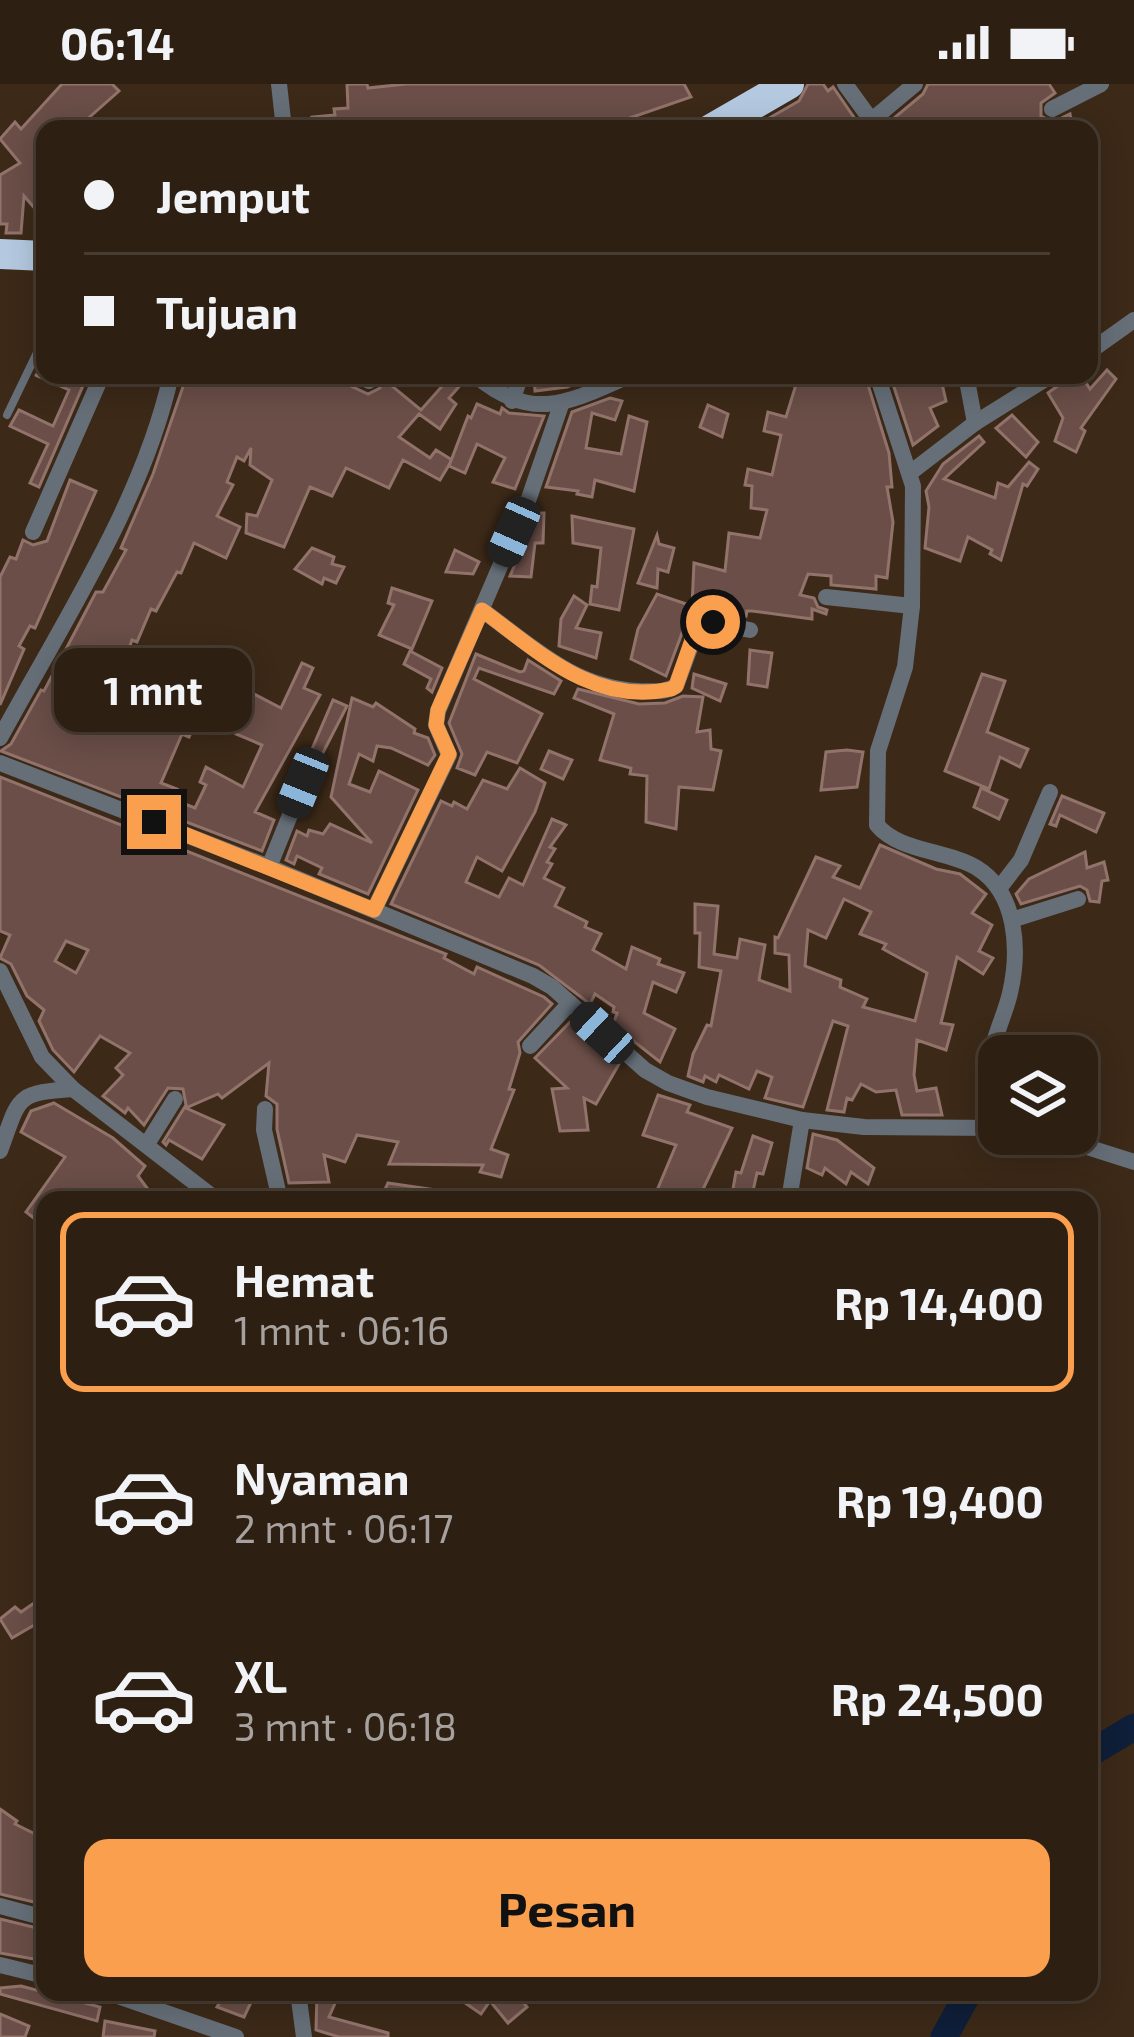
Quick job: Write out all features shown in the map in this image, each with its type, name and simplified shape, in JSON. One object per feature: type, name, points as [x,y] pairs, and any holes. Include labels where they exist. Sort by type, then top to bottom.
[{"type":"highway","points":[[727,120],[789,84]]},
{"type":"highway","points":[[0,254],[36,256]]},
{"type":"street","points":[[279,84],[283,120]]},
{"type":"street","points":[[845,84],[870,120]]},
{"type":"street","points":[[879,120],[915,84]]},
{"type":"street","points":[[1052,109],[1101,84]]},
{"type":"street","points":[[1098,346],[1134,320]]},
{"type":"street","points":[[33,532],[98,384]]},
{"type":"street","points":[[0,738],[54,646],[109,535],[161,420],[168,384]]},
{"type":"street","points":[[488,384],[512,401],[561,405],[610,384]]},
{"type":"street","points":[[512,401],[518,384]]},
{"type":"street","points":[[880,384],[913,486],[912,606],[905,667],[878,751],[878,824],[896,838],[963,860],[1001,886],[1012,920],[1011,988],[999,1035]]},
{"type":"street","points":[[968,384],[975,423]]},
{"type":"street","points":[[910,473],[975,423],[1038,384]]},
{"type":"street","points":[[374,910],[449,754],[436,725],[438,710],[528,501],[561,405]]},
{"type":"street","points":[[826,597],[912,606]]},
{"type":"street","points":[[482,610],[560,670],[621,690],[665,692],[676,686],[700,621],[750,630]]},
{"type":"street","points":[[0,763],[533,976],[634,1062],[668,1083],[802,1120],[864,1127],[978,1128]]},
{"type":"street","points":[[269,867],[303,783]]},
{"type":"street","points":[[1001,886],[1021,860],[1050,792]]},
{"type":"street","points":[[1012,920],[1078,899]]},
{"type":"street","points":[[0,971],[42,1057],[73,1089],[206,1191]]},
{"type":"street","points":[[530,1046],[570,1003]]},
{"type":"street","points":[[0,1151],[24,1098],[34,1091],[73,1089]]},
{"type":"street","points":[[147,1144],[176,1099]]},
{"type":"street","points":[[265,1109],[264,1130],[278,1191]]},
{"type":"street","points":[[790,1191],[802,1120]]},
{"type":"street","points":[[1098,1151],[1134,1162]]},
{"type":"street","points":[[0,1906],[36,1916]]},
{"type":"street","points":[[0,1965],[36,1974]]},
{"type":"street","points":[[132,2001],[236,2037]]},
{"type":"street","points":[[299,2001],[304,2037]]},
{"type":"lane","points":[[8,415],[36,355]]},
{"type":"building","points":[[62,84],[112,84],[119,91],[86,120],[36,120],[36,210],[24,196],[21,233],[6,233],[7,224],[0,224],[0,175],[20,163],[0,139],[15,122],[21,129]]},
{"type":"building","points":[[347,84],[367,84],[368,88],[684,84],[691,97],[624,120],[313,120],[348,108]]},
{"type":"building","points":[[808,84],[823,84],[828,91],[833,87],[856,120],[766,120],[799,101]]},
{"type":"building","points":[[928,84],[1049,84],[1055,93],[1041,103],[1041,116],[1049,120],[892,120]]},
{"type":"building","points":[[1107,370],[1116,379],[1081,428],[1085,431],[1076,452],[1055,441],[1063,418],[1048,393],[1060,384],[1087,384],[1090,389]]},
{"type":"building","points":[[55,384],[84,384],[39,487],[30,483],[48,444],[10,426],[19,410],[53,426],[69,390]]},
{"type":"building","points":[[184,384],[350,384],[368,394],[380,384],[395,384],[421,410],[444,384],[461,384],[449,398],[456,404],[440,429],[419,414],[399,437],[430,458],[436,450],[452,460],[440,480],[403,460],[389,488],[346,468],[332,496],[310,487],[284,547],[246,533],[247,514],[257,516],[272,480],[250,465],[251,448],[244,461],[237,457],[227,482],[233,485],[217,516],[240,527],[226,558],[194,543],[181,573],[177,572],[156,611],[151,609],[137,642],[132,640],[127,654],[120,651],[111,673],[199,716],[189,737],[182,734],[161,783],[177,789],[172,799],[195,808],[206,785],[200,782],[206,767],[243,787],[262,745],[236,734],[254,694],[281,708],[302,663],[313,668],[304,688],[320,695],[255,812],[274,820],[262,851],[1,751],[11,744],[44,691],[96,592],[103,592],[126,550],[121,548]]},
{"type":"building","points":[[535,384],[575,384],[567,387],[535,391]]},
{"type":"building","points":[[796,384],[868,384],[889,453],[892,487],[887,487],[893,522],[887,578],[876,576],[876,589],[831,585],[831,576],[808,574],[800,595],[814,598],[818,607],[827,610],[826,614],[812,609],[812,619],[695,609],[666,676],[631,659],[638,629],[657,594],[692,606],[694,563],[725,571],[729,533],[760,538],[767,510],[751,508],[752,486],[745,485],[748,469],[772,475],[781,435],[764,431],[768,412],[786,417]]},
{"type":"building","points":[[893,384],[942,384],[946,401],[930,408],[938,426],[913,445]]},
{"type":"building","points":[[610,398],[622,401],[615,420],[592,413],[586,448],[621,454],[629,416],[647,422],[634,491],[595,480],[592,497],[546,487],[572,412]]},
{"type":"building","points":[[477,404],[500,414],[502,408],[509,413],[544,416],[515,489],[493,482],[505,458],[477,444],[465,473],[449,466]]},
{"type":"building","points":[[708,405],[728,414],[722,437],[700,427]]},
{"type":"building","points":[[1012,415],[1038,442],[1026,457],[996,428]]},
{"type":"building","points":[[979,436],[984,442],[944,479],[995,498],[998,483],[1008,487],[1029,462],[1038,469],[1027,486],[1023,484],[1001,560],[968,537],[960,561],[925,548],[926,491],[943,464]]},
{"type":"building","points":[[70,480],[96,491],[35,628],[30,626],[19,646],[24,649],[0,705],[0,577],[10,557],[16,559],[23,540],[33,545],[47,541]]},
{"type":"building","points":[[537,513],[544,513],[543,543],[535,543],[531,577],[510,576]]},
{"type":"building","points":[[572,516],[634,529],[619,610],[590,604],[601,548],[573,543]]},
{"type":"building","points":[[657,535],[659,544],[674,548],[668,572],[658,569],[657,588],[638,583]]},
{"type":"building","points":[[312,548],[344,567],[336,583],[324,578],[322,584],[295,569]]},
{"type":"building","points":[[455,550],[479,562],[473,574],[446,572]]},
{"type":"building","points":[[392,588],[432,601],[412,649],[379,635],[394,605],[388,603]]},
{"type":"building","points":[[574,596],[587,605],[576,628],[601,633],[596,658],[559,646],[561,619]]},
{"type":"building","points":[[750,650],[772,653],[767,687],[748,684]]},
{"type":"building","points":[[410,651],[442,668],[432,692],[427,688],[431,679],[404,664]]},
{"type":"building","points":[[476,654],[520,672],[528,660],[561,681],[554,694],[479,668],[474,679],[542,714],[517,763],[487,752],[475,775],[457,768],[462,754],[449,723]]},
{"type":"building","points":[[694,674],[726,684],[720,701],[692,688]]},
{"type":"building","points":[[982,674],[1005,681],[987,732],[1028,749],[1020,767],[1000,757],[989,789],[945,771]]},
{"type":"building","points":[[578,689],[639,704],[703,697],[697,732],[710,730],[711,749],[721,751],[713,790],[679,787],[676,829],[646,822],[647,776],[600,760],[614,714],[574,698]]},
{"type":"building","points":[[352,698],[373,707],[376,703],[415,729],[414,733],[428,738],[435,755],[428,765],[391,748],[377,746],[373,761],[359,754],[349,784],[370,792],[379,771],[418,790],[368,894],[319,874],[322,868],[297,856],[294,864],[286,860],[297,831],[307,836],[309,830],[323,834],[330,824],[372,843],[331,797]]},
{"type":"building","points":[[333,700],[347,706],[312,774],[303,770]]},
{"type":"building","points":[[549,751],[572,760],[563,779],[541,769]]},
{"type":"building","points":[[826,752],[863,752],[857,787],[821,790]]},
{"type":"building","points":[[520,768],[545,783],[535,812],[502,871],[477,857],[466,882],[499,897],[509,878],[523,885],[552,819],[566,825],[550,847],[555,849],[544,878],[564,888],[555,906],[601,934],[593,950],[626,969],[632,947],[684,973],[676,992],[653,982],[644,1013],[675,1029],[660,1062],[613,1025],[614,1007],[595,994],[590,1004],[539,965],[391,904],[441,801],[467,809],[483,780],[507,789]]},
{"type":"building","points":[[0,777],[446,954],[444,958],[474,974],[477,967],[544,997],[552,1004],[518,1042],[520,1053],[509,1089],[514,1090],[491,1149],[508,1155],[501,1177],[480,1172],[483,1165],[389,1164],[398,1142],[357,1135],[345,1162],[324,1155],[329,1182],[289,1183],[277,1129],[277,1104],[266,1096],[269,1063],[222,1098],[218,1094],[186,1108],[224,1125],[202,1159],[169,1140],[166,1145],[163,1142],[186,1105],[183,1089],[168,1088],[144,1125],[128,1108],[125,1113],[103,1096],[123,1075],[116,1068],[130,1053],[100,1036],[74,1072],[53,1050],[39,1021],[44,1010],[27,996],[11,964],[0,958],[10,935],[0,931]],"holes":[[[66,941],[88,950],[76,973],[55,961]]]},
{"type":"building","points":[[981,788],[1007,800],[999,819],[974,807]]},
{"type":"building","points":[[1062,796],[1104,813],[1096,832],[1060,815],[1056,826],[1050,824]]},
{"type":"building","points":[[880,845],[960,874],[986,894],[972,913],[992,925],[979,951],[993,958],[983,974],[957,957],[941,1023],[953,1025],[946,1050],[917,1040],[917,1091],[936,1088],[942,1115],[902,1115],[896,1090],[876,1092],[861,1084],[852,1100],[847,1098],[844,1112],[827,1110],[848,1026],[833,1021],[803,1107],[765,1098],[772,1077],[757,1071],[749,1089],[719,1075],[716,1082],[688,1076],[693,1054],[707,1025],[711,1026],[721,971],[699,967],[695,904],[718,906],[714,954],[737,958],[740,939],[765,945],[759,980],[790,991],[789,955],[775,953],[775,937],[816,857],[840,866],[833,877],[860,888]],"holes":[[[844,899],[871,912],[860,934],[886,944],[883,949],[927,973],[915,1021],[863,1007],[867,999],[840,987],[841,980],[805,966],[808,930],[826,938]]]},
{"type":"building","points":[[1085,852],[1087,868],[1104,862],[1108,880],[1102,881],[1099,902],[1090,901],[1087,890],[1080,886],[1021,904],[1016,894],[1029,879]]},
{"type":"building","points":[[571,1021],[619,1064],[596,1104],[584,1098],[588,1130],[560,1131],[552,1089],[567,1088],[535,1058]]},
{"type":"building","points":[[658,1095],[690,1105],[687,1112],[732,1128],[702,1191],[657,1191],[676,1145],[643,1135]]},
{"type":"building","points":[[54,1103],[113,1138],[145,1166],[138,1176],[149,1191],[41,1191],[65,1157],[21,1132],[31,1111]]},
{"type":"building","points":[[813,1134],[837,1140],[874,1168],[868,1184],[851,1172],[846,1184],[825,1168],[822,1175],[807,1168]]},
{"type":"building","points":[[753,1136],[772,1143],[753,1191],[733,1191],[736,1172],[741,1173]]},
{"type":"building","points":[[388,1183],[443,1191],[384,1191]]},
{"type":"building","points":[[36,1198],[36,1220],[26,1212]]},
{"type":"building","points":[[34,1603],[36,1624],[12,1638],[0,1619],[15,1607],[21,1612]]},
{"type":"building","points":[[0,1809],[36,1834],[36,1903],[0,1894]]},
{"type":"building","points":[[0,1919],[36,1928],[36,1959],[0,1953]]},
{"type":"building","points":[[0,1988],[36,1990],[36,2001],[77,2001],[100,2007],[97,2021],[0,1994]]},
{"type":"building","points":[[221,2001],[252,2001],[244,2017],[217,2007]]},
{"type":"building","points":[[317,2001],[336,2001],[329,2017],[388,2033],[388,2037],[339,2037],[316,2030]]},
{"type":"building","points":[[466,2001],[490,2001],[481,2014]]},
{"type":"building","points":[[490,2001],[522,2001],[527,2007],[508,2023]]},
{"type":"building","points":[[0,2014],[29,2026],[25,2037],[0,2037]]},
{"type":"building","points":[[105,2021],[155,2031],[154,2037],[103,2037]]},
{"type":"waterway","points":[[1098,1749],[1134,1727]]},
{"type":"waterway","points":[[944,2037],[964,2001]]},
{"type":"route","points":[[154,822],[374,910],[449,754],[436,725],[438,710],[482,610],[560,670],[621,690],[665,692],[676,686],[694,628],[700,621],[713,622]]}]
